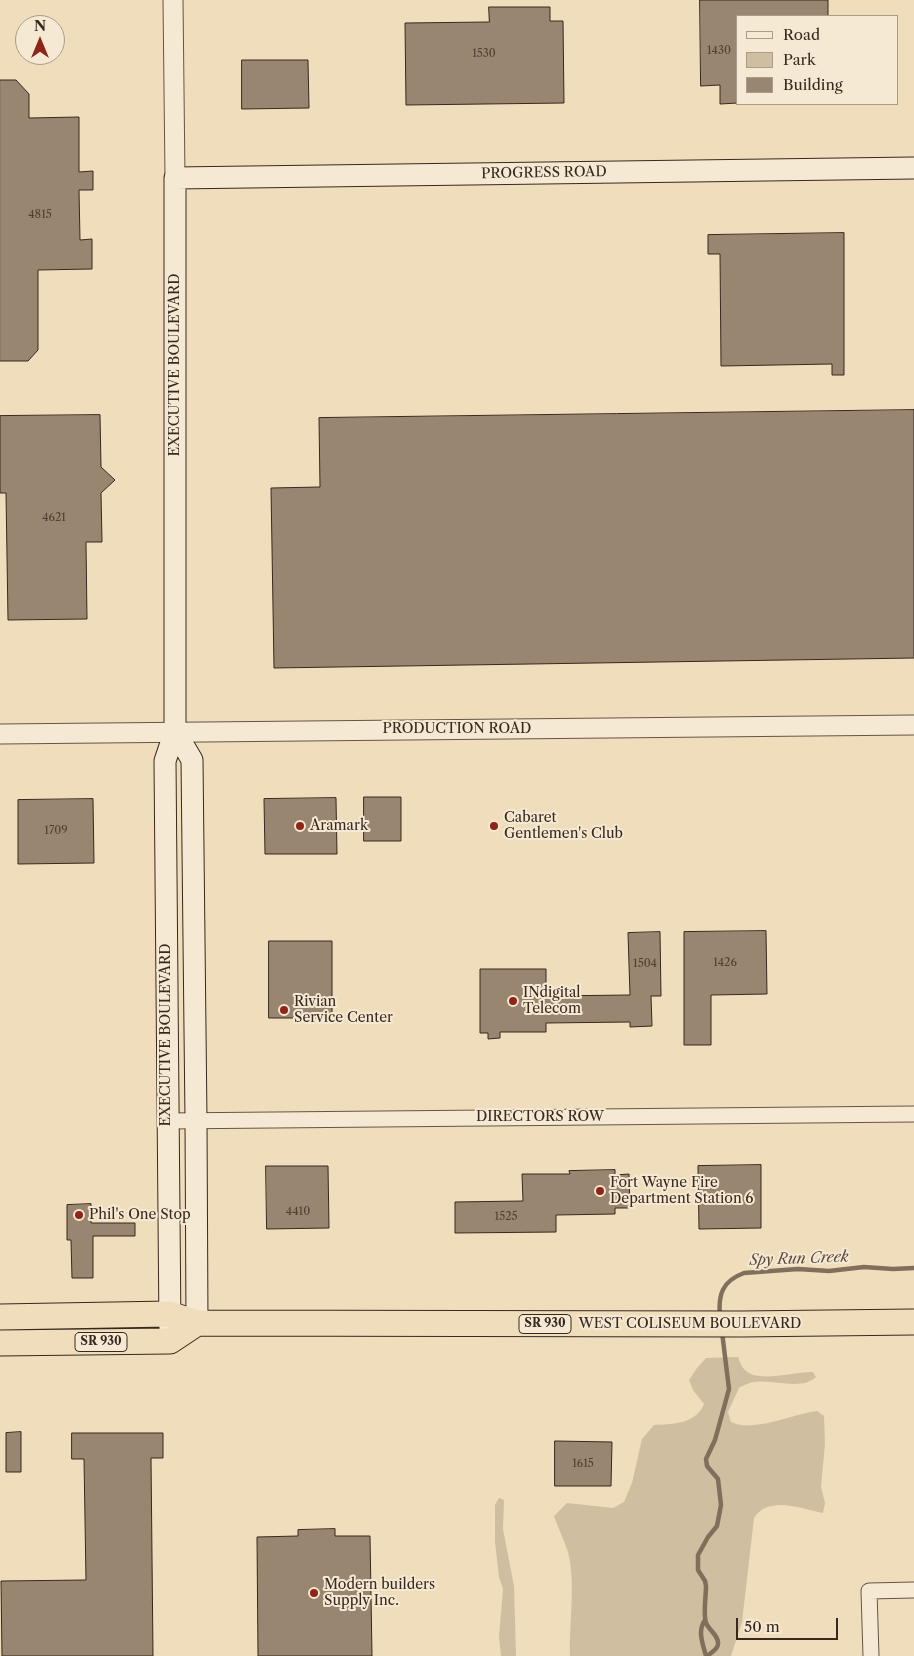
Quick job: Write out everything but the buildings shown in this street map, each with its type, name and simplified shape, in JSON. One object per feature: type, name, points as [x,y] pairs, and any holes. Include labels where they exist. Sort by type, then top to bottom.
[{"type":"highway","name":"WEST COLISEUM BOULEVARD","points":[[0,1317],[170,1314],[196,1323],[741,1324],[914,1322]]},
{"type":"highway","points":[[170,1341],[196,1323]]},
{"type":"highway","name":"SR 930","points":[[0,1342],[170,1341]]},
{"type":"main road","name":"PROGRESS ROAD","points":[[175,178],[914,168]]},
{"type":"main road","name":"EXECUTIVE BOULEVARD","points":[[170,1341],[165,761],[175,731],[175,178]]},
{"type":"main road","name":"EXECUTIVE BOULEVARD","points":[[175,731],[192,760],[196,1323]]},
{"type":"street","name":"EXECUTIVE BOULEVARD","points":[[173,0],[175,178]]},
{"type":"street","name":"PRODUCTION ROAD","points":[[0,734],[914,725]]},
{"type":"street","name":"DIRECTORS ROW","points":[[167,1121],[914,1114]]},
{"type":"street","points":[[871,1656],[869,1591],[914,1590]]},
{"type":"green space","points":[[738,1357],[743,1368],[752,1374],[769,1376],[813,1372],[816,1377],[810,1381],[794,1384],[758,1382],[746,1384],[739,1388],[728,1412],[731,1422],[740,1425],[773,1422],[817,1411],[824,1416],[825,1444],[821,1487],[825,1503],[823,1513],[786,1505],[777,1505],[760,1511],[754,1518],[742,1622],[731,1656],[570,1656],[572,1577],[568,1552],[554,1516],[567,1503],[613,1508],[624,1502],[632,1483],[642,1439],[654,1425],[683,1422],[695,1416],[704,1404],[693,1390],[689,1380],[697,1368],[706,1358]]},
{"type":"green space","points":[[499,1498],[504,1500],[503,1529],[514,1586],[516,1656],[501,1656],[499,1637],[503,1589],[499,1577],[495,1542],[495,1505]]},
{"type":"waterway","name":"Spy Run Creek","points":[[720,1316],[720,1302],[723,1290],[731,1280],[744,1273],[798,1269],[829,1271],[864,1267],[914,1268]]},
{"type":"waterway","name":"Spy Run Creek","points":[[707,1656],[717,1648],[718,1641],[705,1619],[706,1586],[698,1570],[698,1555],[717,1526],[721,1505],[718,1479],[707,1466],[706,1459],[715,1440],[729,1389],[722,1332]]},
{"type":"waterway","points":[[705,1620],[701,1633],[706,1656]]},
{"type":"place","name":"Aramark","points":[[300,826]]},
{"type":"place","name":"Cabaret Gentlemen's Club","points":[[494,826]]},
{"type":"place","name":"INdigital Telecom","points":[[513,1001]]},
{"type":"place","name":"Rivian Service Center","points":[[284,1010]]},
{"type":"place","name":"Fort Wayne Fire Department Station 6","points":[[600,1191]]},
{"type":"place","name":"Phil's One Stop","points":[[79,1215]]},
{"type":"place","name":"Modern builders Supply Inc.","points":[[314,1593]]}]
